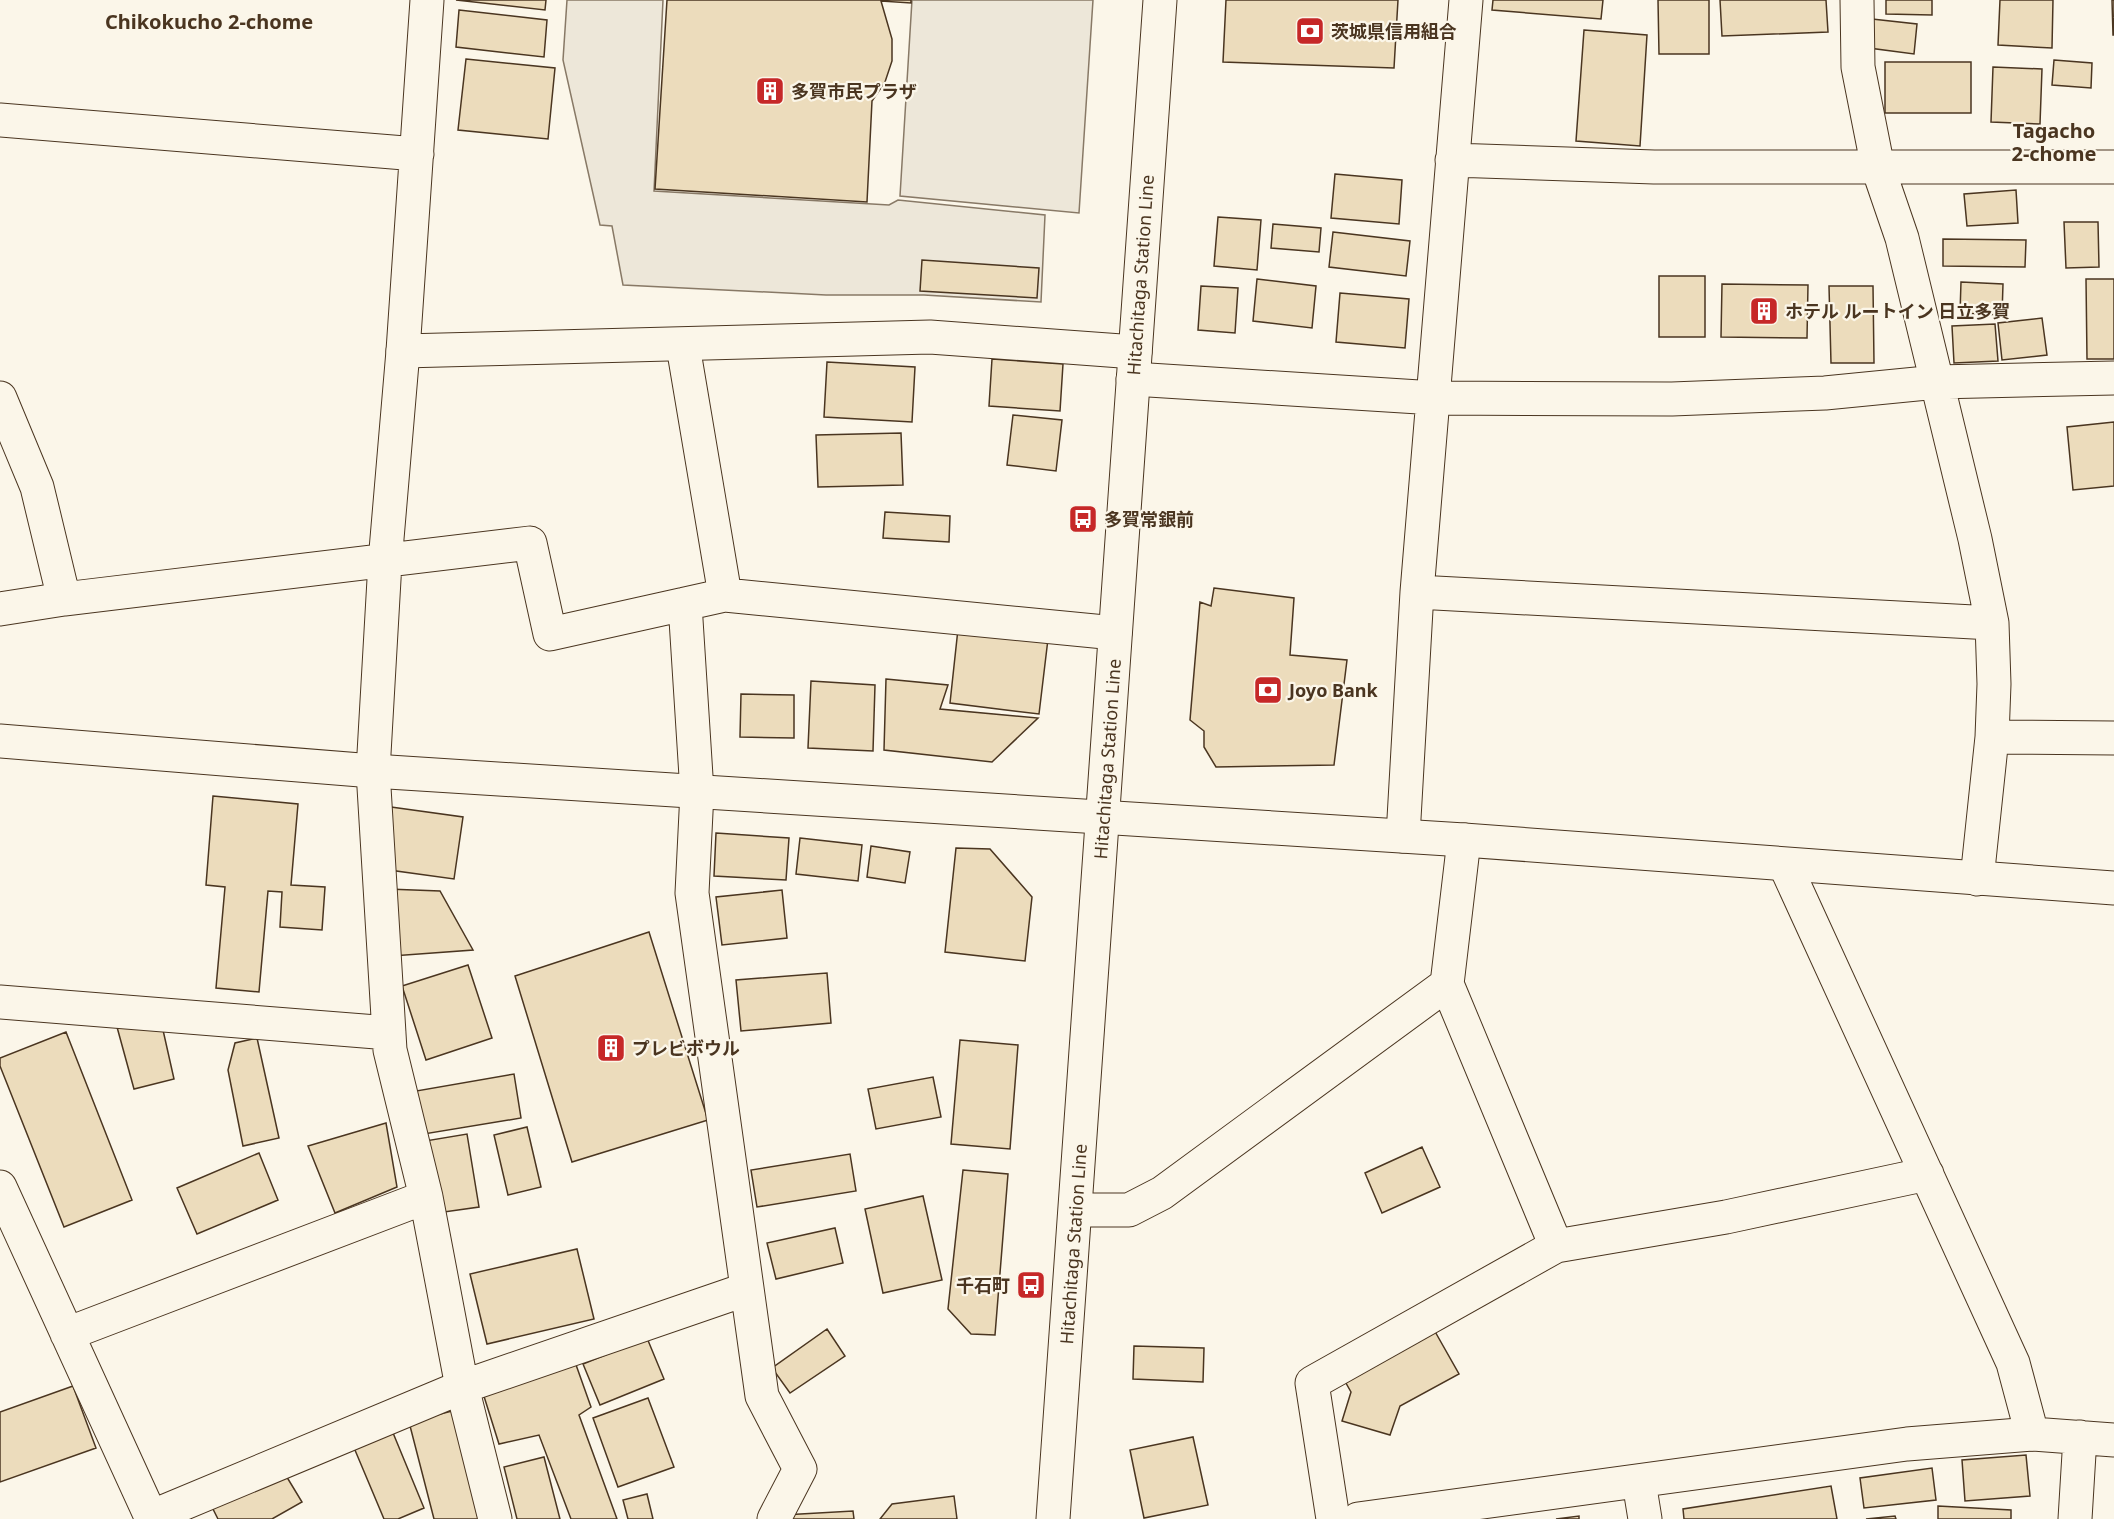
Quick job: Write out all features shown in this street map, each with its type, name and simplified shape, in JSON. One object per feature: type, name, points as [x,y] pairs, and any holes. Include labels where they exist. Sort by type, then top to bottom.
[{"type":"street","points":[[428,0],[403,351],[385,561],[373,771],[390,1050],[426,1197],[462,1387],[495,1519]]},
{"type":"street","name":"Hitachitaga Station Line","points":[[1053,1519],[1160,0]]},
{"type":"street","points":[[1403,836],[1417,592],[1435,398],[1466,0]]},
{"type":"street","points":[[1857,0],[1858,67],[1878,168],[1902,238],[1992,623],[1994,684],[1992,737],[1977,879]]},
{"type":"street","points":[[0,120],[417,154]]},
{"type":"street","points":[[1452,160],[1654,166],[2114,167]]},
{"type":"street","points":[[403,351],[683,346],[930,337],[1134,365],[1435,398],[1672,399],[1825,393],[1937,381],[2114,378]]},
{"type":"street","points":[[683,346],[725,595]]},
{"type":"street","points":[[0,398],[37,487],[64,599]]},
{"type":"street","points":[[0,609],[64,599],[530,543],[550,634],[725,595],[1115,633]]},
{"type":"street","points":[[1417,592],[1992,623]]},
{"type":"street","points":[[685,604],[697,792],[692,893],[762,1396],[800,1469],[774,1519]]},
{"type":"street","points":[[1992,737],[2114,738]]},
{"type":"street","points":[[0,741],[373,771],[1464,840],[2114,888]]},
{"type":"street","points":[[1464,840],[1448,984],[1556,1246]]},
{"type":"street","points":[[1785,864],[2013,1363],[2032,1434]]},
{"type":"street","points":[[1076,1210],[1129,1210],[1162,1192],[1448,984]]},
{"type":"street","points":[[0,1002],[389,1033]]},
{"type":"street","points":[[1333,1519],[1312,1383],[1556,1246],[1726,1217],[1927,1174]]},
{"type":"street","points":[[0,1187],[151,1518],[462,1387],[747,1289]]},
{"type":"street","points":[[67,1334],[426,1197]]},
{"type":"street","points":[[1358,1519],[1907,1444],[2032,1434],[2114,1440]]},
{"type":"street","points":[[2075,1519],[2080,1437]]},
{"type":"street","points":[[1639,1482],[1645,1519]]},
{"type":"shaded area","points":[[567,0],[663,0],[654,191],[889,205],[898,200],[1045,215],[1041,302],[924,295],[826,295],[623,285],[612,226],[600,225],[563,60]]},
{"type":"shaded area","points":[[912,0],[1093,0],[1079,213],[900,196]]},
{"type":"building","points":[[456,0],[546,0],[545,10]]},
{"type":"building","name":"多賀市民プラザ","points":[[667,0],[911,0],[911,3],[881,1],[892,39],[892,61],[885,82],[872,101],[867,202],[655,189]]},
{"type":"building","name":"茨城県信用組合","points":[[1226,0],[1398,0],[1394,68],[1223,62]]},
{"type":"building","points":[[1493,0],[1603,0],[1601,19],[1492,10]]},
{"type":"building","points":[[1658,0],[1709,0],[1709,54],[1659,54]]},
{"type":"building","points":[[1720,0],[1826,0],[1828,32],[1722,36]]},
{"type":"building","points":[[1886,0],[1932,0],[1932,15],[1886,14]]},
{"type":"building","points":[[2000,0],[2053,0],[2052,48],[1998,45]]},
{"type":"building","points":[[2112,0],[2114,0],[2114,35],[2113,35]]},
{"type":"building","points":[[459,10],[547,20],[544,57],[456,47]]},
{"type":"building","points":[[1872,19],[1917,24],[1914,54],[1869,48]]},
{"type":"building","points":[[1584,30],[1647,35],[1640,146],[1576,141]]},
{"type":"building","points":[[466,59],[555,68],[548,139],[458,130]]},
{"type":"building","points":[[2054,60],[2092,63],[2091,88],[2052,85]]},
{"type":"building","points":[[1885,62],[1971,62],[1971,113],[1885,113]]},
{"type":"building","points":[[1993,67],[2042,69],[2040,124],[1991,122]]},
{"type":"building","points":[[1335,174],[1402,180],[1399,224],[1331,218]]},
{"type":"building","points":[[2016,190],[2018,223],[1967,226],[1964,194]]},
{"type":"building","points":[[1218,217],[1261,220],[1257,270],[1214,266]]},
{"type":"building","points":[[2064,222],[2098,222],[2099,267],[2066,268]]},
{"type":"building","points":[[1273,224],[1321,228],[1319,252],[1271,248]]},
{"type":"building","points":[[1333,232],[1410,241],[1406,276],[1329,267]]},
{"type":"building","points":[[1943,239],[2026,240],[2025,267],[1943,266]]},
{"type":"building","points":[[922,260],[1039,268],[1037,298],[920,291]]},
{"type":"building","points":[[1659,276],[1705,276],[1705,337],[1659,337]]},
{"type":"building","points":[[1257,279],[1316,286],[1312,328],[1253,321]]},
{"type":"building","points":[[2086,279],[2114,279],[2114,359],[2087,359]]},
{"type":"building","points":[[1961,282],[2003,284],[2002,315],[1960,313]]},
{"type":"building","name":"ホテル ルートイン 日立多賀","points":[[1722,284],[1808,285],[1807,338],[1721,337]]},
{"type":"building","points":[[1201,286],[1238,288],[1235,333],[1198,330]]},
{"type":"building","points":[[1829,286],[1873,286],[1874,363],[1831,363]]},
{"type":"building","points":[[1340,293],[1409,299],[1405,348],[1336,342]]},
{"type":"building","points":[[2042,318],[2047,355],[2002,360],[1998,323]]},
{"type":"building","points":[[1995,324],[1998,361],[1954,363],[1952,326]]},
{"type":"building","points":[[992,359],[1063,364],[1060,411],[989,406]]},
{"type":"building","points":[[827,362],[915,367],[912,422],[824,417]]},
{"type":"building","points":[[1013,415],[1062,420],[1056,471],[1007,465]]},
{"type":"building","points":[[2114,422],[2114,486],[2073,490],[2067,427]]},
{"type":"building","points":[[901,433],[903,485],[818,487],[816,435]]},
{"type":"building","points":[[885,512],[950,516],[949,542],[883,538]]},
{"type":"building","name":"Joyo Bank","points":[[1214,588],[1294,598],[1290,655],[1347,660],[1334,765],[1216,767],[1204,747],[1204,731],[1190,720],[1200,602],[1211,606]]},
{"type":"building","points":[[958,629],[1048,639],[1039,714],[950,703]]},
{"type":"building","points":[[886,679],[948,685],[940,709],[1038,718],[992,762],[884,750]]},
{"type":"building","points":[[811,681],[875,685],[873,751],[808,748]]},
{"type":"building","points":[[741,694],[794,695],[794,738],[740,737]]},
{"type":"building","points":[[213,796],[298,804],[291,885],[325,887],[322,930],[280,927],[282,892],[268,891],[259,992],[216,988],[225,887],[206,885]]},
{"type":"building","points":[[391,807],[463,817],[454,879],[382,869]]},
{"type":"building","points":[[716,833],[789,838],[786,880],[714,876]]},
{"type":"building","points":[[800,838],[862,845],[858,881],[796,874]]},
{"type":"building","points":[[871,846],[910,852],[905,883],[867,877]]},
{"type":"building","points":[[956,848],[990,849],[1032,897],[1025,961],[945,952]]},
{"type":"building","points":[[387,889],[440,891],[473,950],[392,956]]},
{"type":"building","points":[[782,890],[787,938],[722,945],[716,897]]},
{"type":"building","name":"プレビボウル","points":[[649,932],[708,1120],[572,1162],[515,976]]},
{"type":"building","points":[[468,965],[492,1038],[426,1060],[402,986]]},
{"type":"building","points":[[827,973],[831,1023],[741,1031],[736,980]]},
{"type":"building","points":[[117,1027],[163,1030],[174,1079],[134,1089]]},
{"type":"building","points":[[66,1032],[132,1200],[64,1227],[0,1066],[0,1058]]},
{"type":"building","points":[[257,1038],[279,1138],[243,1146],[228,1070],[235,1043]]},
{"type":"building","points":[[960,1040],[1018,1045],[1010,1149],[951,1144]]},
{"type":"building","points":[[514,1074],[521,1118],[424,1134],[416,1091]]},
{"type":"building","points":[[933,1077],[941,1117],[876,1129],[868,1089]]},
{"type":"building","points":[[386,1123],[397,1187],[335,1213],[308,1146]]},
{"type":"building","points":[[527,1127],[541,1187],[508,1195],[494,1135]]},
{"type":"building","points":[[467,1134],[479,1207],[437,1213],[425,1141]]},
{"type":"building","points":[[1422,1147],[1440,1187],[1382,1213],[1365,1173]]},
{"type":"building","points":[[259,1153],[278,1200],[197,1234],[177,1188]]},
{"type":"building","points":[[850,1154],[856,1191],[757,1207],[751,1170]]},
{"type":"building","points":[[963,1170],[1008,1174],[995,1335],[971,1334],[948,1309]]},
{"type":"building","points":[[923,1196],[942,1280],[883,1293],[865,1209]]},
{"type":"building","points":[[835,1228],[843,1263],[776,1279],[767,1243]]},
{"type":"building","points":[[577,1249],[594,1319],[487,1344],[470,1274]]},
{"type":"building","points":[[1433,1328],[1459,1374],[1400,1406],[1390,1435],[1342,1421],[1351,1392],[1342,1376]]},
{"type":"building","points":[[827,1329],[845,1356],[790,1393],[772,1368]]},
{"type":"building","points":[[647,1338],[664,1379],[600,1405],[583,1364]]},
{"type":"building","points":[[1134,1346],[1204,1348],[1203,1382],[1133,1379]]},
{"type":"building","points":[[575,1362],[591,1407],[579,1415],[617,1519],[571,1519],[539,1435],[499,1444],[482,1390]]},
{"type":"building","points":[[73,1386],[96,1448],[0,1482],[0,1412]]},
{"type":"building","points":[[648,1398],[674,1467],[618,1487],[593,1418]]},
{"type":"building","points":[[452,1411],[480,1519],[434,1519],[409,1422]]},
{"type":"building","points":[[391,1428],[424,1508],[398,1519],[384,1519],[352,1443]]},
{"type":"building","points":[[1193,1437],[1208,1505],[1144,1518],[1130,1450]]},
{"type":"building","points":[[2026,1455],[2030,1496],[1965,1501],[1962,1460]]},
{"type":"building","points":[[544,1457],[560,1519],[517,1519],[504,1467]]},
{"type":"building","points":[[1932,1468],[1936,1500],[1864,1508],[1860,1478]]},
{"type":"building","points":[[282,1469],[302,1502],[272,1519],[218,1519],[212,1507]]},
{"type":"building","points":[[1831,1486],[1837,1519],[1684,1519],[1683,1509]]},
{"type":"building","points":[[647,1494],[653,1519],[628,1519],[623,1500]]},
{"type":"building","points":[[954,1496],[957,1519],[880,1519],[892,1504]]},
{"type":"building","points":[[1938,1506],[2011,1510],[2011,1519],[1938,1519]]},
{"type":"building","points":[[853,1511],[854,1519],[781,1519],[783,1515]]},
{"type":"building","points":[[1579,1516],[1579,1519],[1556,1519]]},
{"type":"building","points":[[1895,1516],[1896,1519],[1866,1519]]},
{"type":"place","name":"茨城県信用組合","points":[[1310,31]]},
{"type":"place","name":"多賀市民プラザ","points":[[770,91]]},
{"type":"place","name":"ホテル ルートイン 日立多賀","points":[[1764,311]]},
{"type":"place","name":"多賀常銀前","points":[[1083,519]]},
{"type":"place","name":"Joyo Bank","points":[[1268,690]]},
{"type":"place","name":"プレビボウル","points":[[611,1048]]},
{"type":"place","name":"千石町","points":[[1031,1285]]},
{"type":"district","name":"Chikokucho 2-chome","points":[[209,21]]},
{"type":"district","name":"Tagacho 2-chome","points":[[2054,142]]}]
